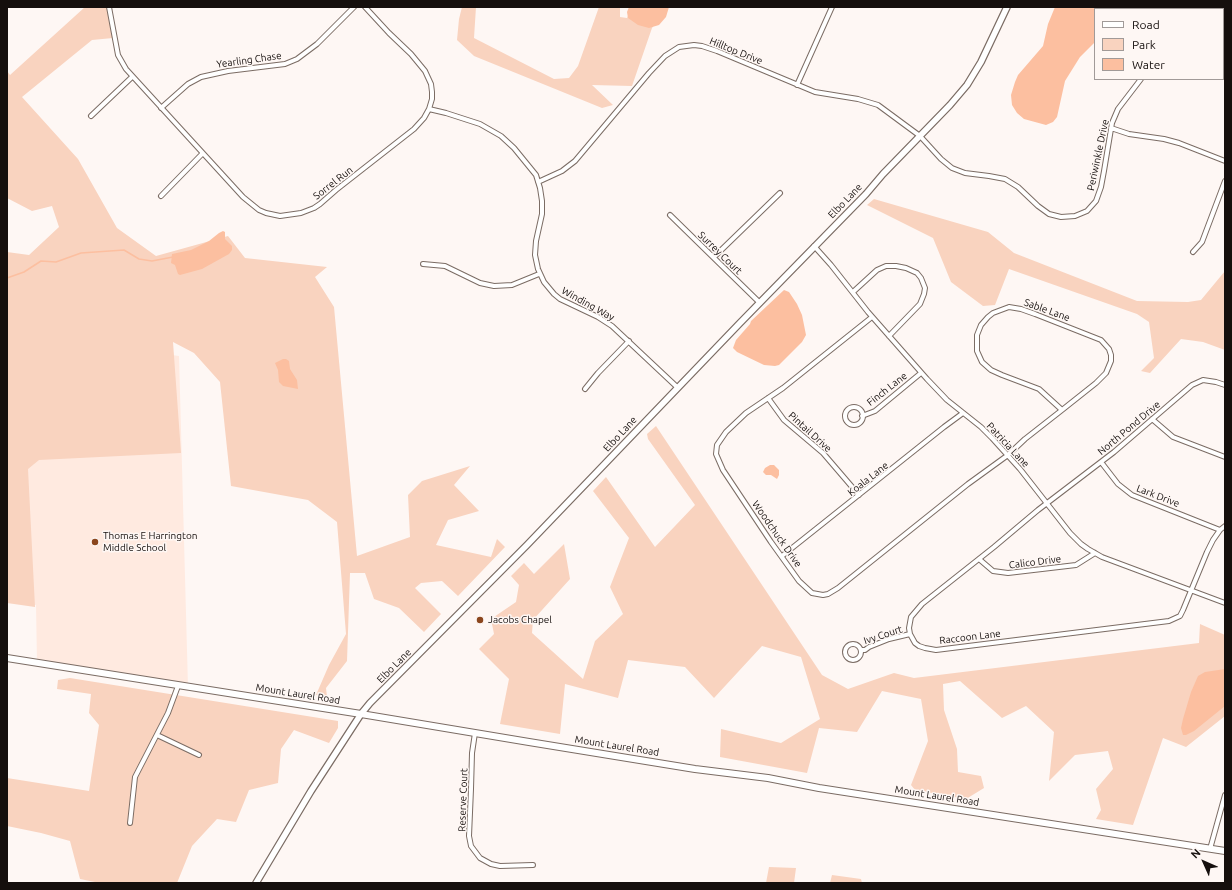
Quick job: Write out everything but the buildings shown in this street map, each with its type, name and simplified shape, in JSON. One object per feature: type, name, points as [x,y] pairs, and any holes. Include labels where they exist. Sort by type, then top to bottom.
[{"type":"main road","name":"Mount Laurel Road","points":[[7,658],[695,769],[768,778],[819,788],[1225,851]]},
{"type":"street","name":"Sorrel Run","points":[[109,7],[118,55],[132,77],[233,188],[253,206],[273,215],[294,215],[308,211],[320,204],[414,129],[424,118],[429,109],[432,99],[432,92],[431,84],[425,71],[411,54],[364,7]]},
{"type":"street","name":"Yearling Chase","points":[[161,108],[188,84],[201,77],[228,71],[285,64],[296,59],[312,48],[354,7]]},
{"type":"street","points":[[797,85],[832,7]]},
{"type":"street","name":"Elbo Lane","points":[[256,883],[282,842],[307,798],[361,714],[370,703],[527,545],[814,246],[866,194],[967,85],[984,56],[1008,7]]},
{"type":"street","name":"Hilltop Drive","points":[[538,182],[562,171],[575,162],[660,62],[672,51],[686,45],[702,46],[815,92],[858,99],[878,105],[920,136]]},
{"type":"street","points":[[90,116],[132,77]]},
{"type":"street","name":"Periwinkle Drive","points":[[920,136],[941,159],[952,168],[965,173],[1005,179],[1024,191],[1043,210],[1055,216],[1075,216],[1087,211],[1099,195],[1111,128],[1118,109],[1140,80]]},
{"type":"street","name":"Winding Way","points":[[429,109],[468,119],[480,124],[496,133],[522,158],[536,175],[538,182],[542,207],[535,255],[539,274],[548,288],[560,299],[605,322],[629,341],[677,388]]},
{"type":"street","points":[[1111,128],[1129,134],[1164,139],[1179,143],[1225,161]]},
{"type":"street","points":[[161,196],[202,154]]},
{"type":"street","points":[[1193,252],[1202,242],[1225,181]]},
{"type":"street","points":[[714,258],[780,193]]},
{"type":"street","name":"Surrey Court","points":[[670,215],[760,303]]},
{"type":"street","name":"Patricia Lane","points":[[814,246],[854,292],[872,317],[921,373],[942,395],[986,432],[1008,455],[1076,538],[1088,549],[1225,603]]},
{"type":"street","points":[[423,264],[445,266],[480,282],[494,286],[512,285],[539,274]]},
{"type":"street","points":[[854,292],[877,270],[886,266],[906,268],[917,273],[921,278],[925,288],[920,304],[889,336]]},
{"type":"street","name":"Sable Lane","points":[[1008,455],[1025,439],[1062,410],[1096,383],[1106,373],[1111,361],[1109,349],[1106,344],[1089,335],[1035,314],[1009,307],[988,316],[978,330],[976,340],[977,351],[982,362],[996,373],[1039,389],[1062,410]]},
{"type":"street","name":"Woodchuck Drive","points":[[872,317],[800,375],[746,413],[726,432],[717,444],[716,454],[722,470],[799,581],[807,590],[817,595],[828,594],[843,584],[962,488],[1008,455]]},
{"type":"street","points":[[585,389],[598,373],[629,341]]},
{"type":"street","name":"Finch Lane","points":[[862,416],[860,410],[855,408],[847,410],[845,416],[848,423],[854,425],[859,423],[862,416],[875,411],[921,373]]},
{"type":"street","name":"North Pond Drive","points":[[1048,503],[1101,462],[1192,385],[1197,382],[1210,380],[1225,385]]},
{"type":"street","name":"Pintail Drive","points":[[768,398],[784,420],[823,453],[859,495]]},
{"type":"street","name":"Koala Lane","points":[[782,556],[963,413]]},
{"type":"street","points":[[1152,419],[1174,437],[1225,457]]},
{"type":"street","name":"Lark Drive","points":[[1101,462],[1118,484],[1132,495],[1220,530]]},
{"type":"street","points":[[910,634],[909,628],[911,617],[918,608],[1048,503]]},
{"type":"street","points":[[1192,590],[1207,552],[1220,530],[1225,526]]},
{"type":"street","name":"Calico Drive","points":[[979,559],[993,571],[1008,573],[1076,565],[1095,553]]},
{"type":"street","name":"Raccoon Lane","points":[[910,634],[915,643],[919,646],[936,650],[1169,621],[1180,616],[1192,590]]},
{"type":"street","name":"Ivy Court","points":[[861,650],[865,650],[889,639],[910,634]]},
{"type":"street","points":[[851,644],[857,645],[861,650],[860,658],[855,660],[848,659],[845,655],[846,647],[851,644]]},
{"type":"street","points":[[130,823],[135,777],[168,713],[178,686]]},
{"type":"street","name":"Reserve Court","points":[[475,733],[472,753],[469,836],[471,846],[480,858],[491,864],[500,866],[533,865]]},
{"type":"street","points":[[157,735],[200,755]]},
{"type":"street","points":[[1210,849],[1225,795]]},
{"type":"shaded area","name":"Thomas E Harrington Middle School","points":[[23,334],[179,356],[188,687],[37,663],[36,605],[7,601]]},
{"type":"green space","points":[[85,7],[108,7],[113,38],[92,40],[22,97],[78,159],[117,228],[156,256],[228,236],[245,258],[327,267],[315,277],[334,307],[357,556],[410,537],[408,495],[422,481],[470,466],[454,485],[479,511],[448,520],[436,545],[491,557],[497,539],[505,547],[458,596],[442,581],[421,583],[415,588],[441,614],[424,632],[399,608],[374,599],[365,573],[350,573],[347,661],[326,688],[327,697],[316,695],[329,665],[346,634],[337,522],[308,500],[231,486],[220,382],[194,353],[173,342],[181,453],[39,460],[28,469],[35,607],[7,603],[7,252],[29,255],[59,227],[52,206],[32,211],[7,198],[7,71],[10,75]]},
{"type":"green space","points":[[462,7],[476,7],[474,38],[554,79],[569,78],[578,66],[599,7],[620,7],[620,17],[627,18],[632,7],[667,7],[652,28],[632,86],[592,85],[613,105],[602,108],[474,56],[457,40]]},
{"type":"green space","points":[[874,199],[988,232],[1014,253],[1137,301],[1188,302],[1201,300],[1225,271],[1225,350],[1203,342],[1181,339],[1150,373],[1141,371],[1154,358],[1149,322],[1137,314],[1009,269],[995,305],[983,306],[951,282],[933,238],[867,205]]},
{"type":"green space","points":[[656,426],[822,675],[848,689],[894,673],[914,678],[1199,643],[1200,624],[1225,635],[1225,716],[1186,747],[1163,738],[1133,825],[1096,819],[1101,810],[1096,789],[1113,769],[1108,751],[1075,755],[1049,781],[1054,732],[1026,706],[1002,718],[960,681],[943,684],[944,710],[957,749],[958,772],[981,776],[984,788],[966,799],[915,790],[911,785],[928,741],[921,699],[882,691],[857,732],[819,728],[807,773],[720,757],[721,729],[781,743],[820,719],[801,657],[762,646],[714,698],[685,667],[628,660],[618,698],[565,684],[560,734],[500,724],[509,679],[479,649],[494,634],[491,619],[516,602],[519,585],[511,576],[524,563],[534,574],[564,544],[570,579],[533,620],[532,633],[583,679],[595,641],[623,614],[610,587],[629,538],[593,491],[606,477],[655,547],[695,505],[648,439],[647,434]]},
{"type":"green space","points":[[70,678],[338,721],[338,728],[329,743],[294,730],[281,749],[278,783],[249,790],[236,822],[217,819],[192,846],[177,883],[100,883],[80,879],[70,841],[7,826],[7,778],[89,791],[99,725],[89,713],[91,694],[57,689],[58,680]]},
{"type":"green space","points":[[769,867],[796,868],[794,883],[766,883]]},
{"type":"green space","points":[[832,875],[861,879],[862,883],[830,883]]},
{"type":"water","points":[[629,7],[669,7],[666,17],[659,25],[649,28],[638,25],[628,18],[627,12]]},
{"type":"water","points":[[1055,7],[1108,8],[1094,8],[1094,43],[1080,57],[1065,81],[1057,117],[1053,122],[1046,125],[1024,119],[1017,113],[1012,105],[1011,95],[1018,75],[1043,46],[1048,24]]},
{"type":"water","points":[[223,231],[225,232],[225,239],[232,246],[232,250],[229,254],[202,269],[180,275],[178,274],[175,265],[171,263],[172,254],[191,250],[209,241]]},
{"type":"water","points":[[784,290],[789,292],[802,315],[806,335],[802,342],[779,365],[775,366],[764,365],[737,352],[733,348],[736,340],[751,321]]},
{"type":"water","points":[[283,359],[289,361],[290,369],[297,380],[298,389],[283,386],[279,382],[278,370],[275,363]]},
{"type":"water","points":[[770,465],[774,465],[779,470],[777,479],[771,475],[766,475],[763,472],[765,468]]},
{"type":"water","points":[[1225,669],[1225,706],[1194,731],[1183,735],[1181,728],[1183,719],[1191,692],[1198,676],[1205,672]]},
{"type":"waterway","points":[[7,278],[24,272],[41,261],[56,262],[81,253],[124,250],[139,259],[152,261],[173,257]]},
{"type":"place","name":"Thomas E Harrington Middle School","points":[[95,542]]},
{"type":"place","name":"Jacobs Chapel","points":[[480,620]]}]
